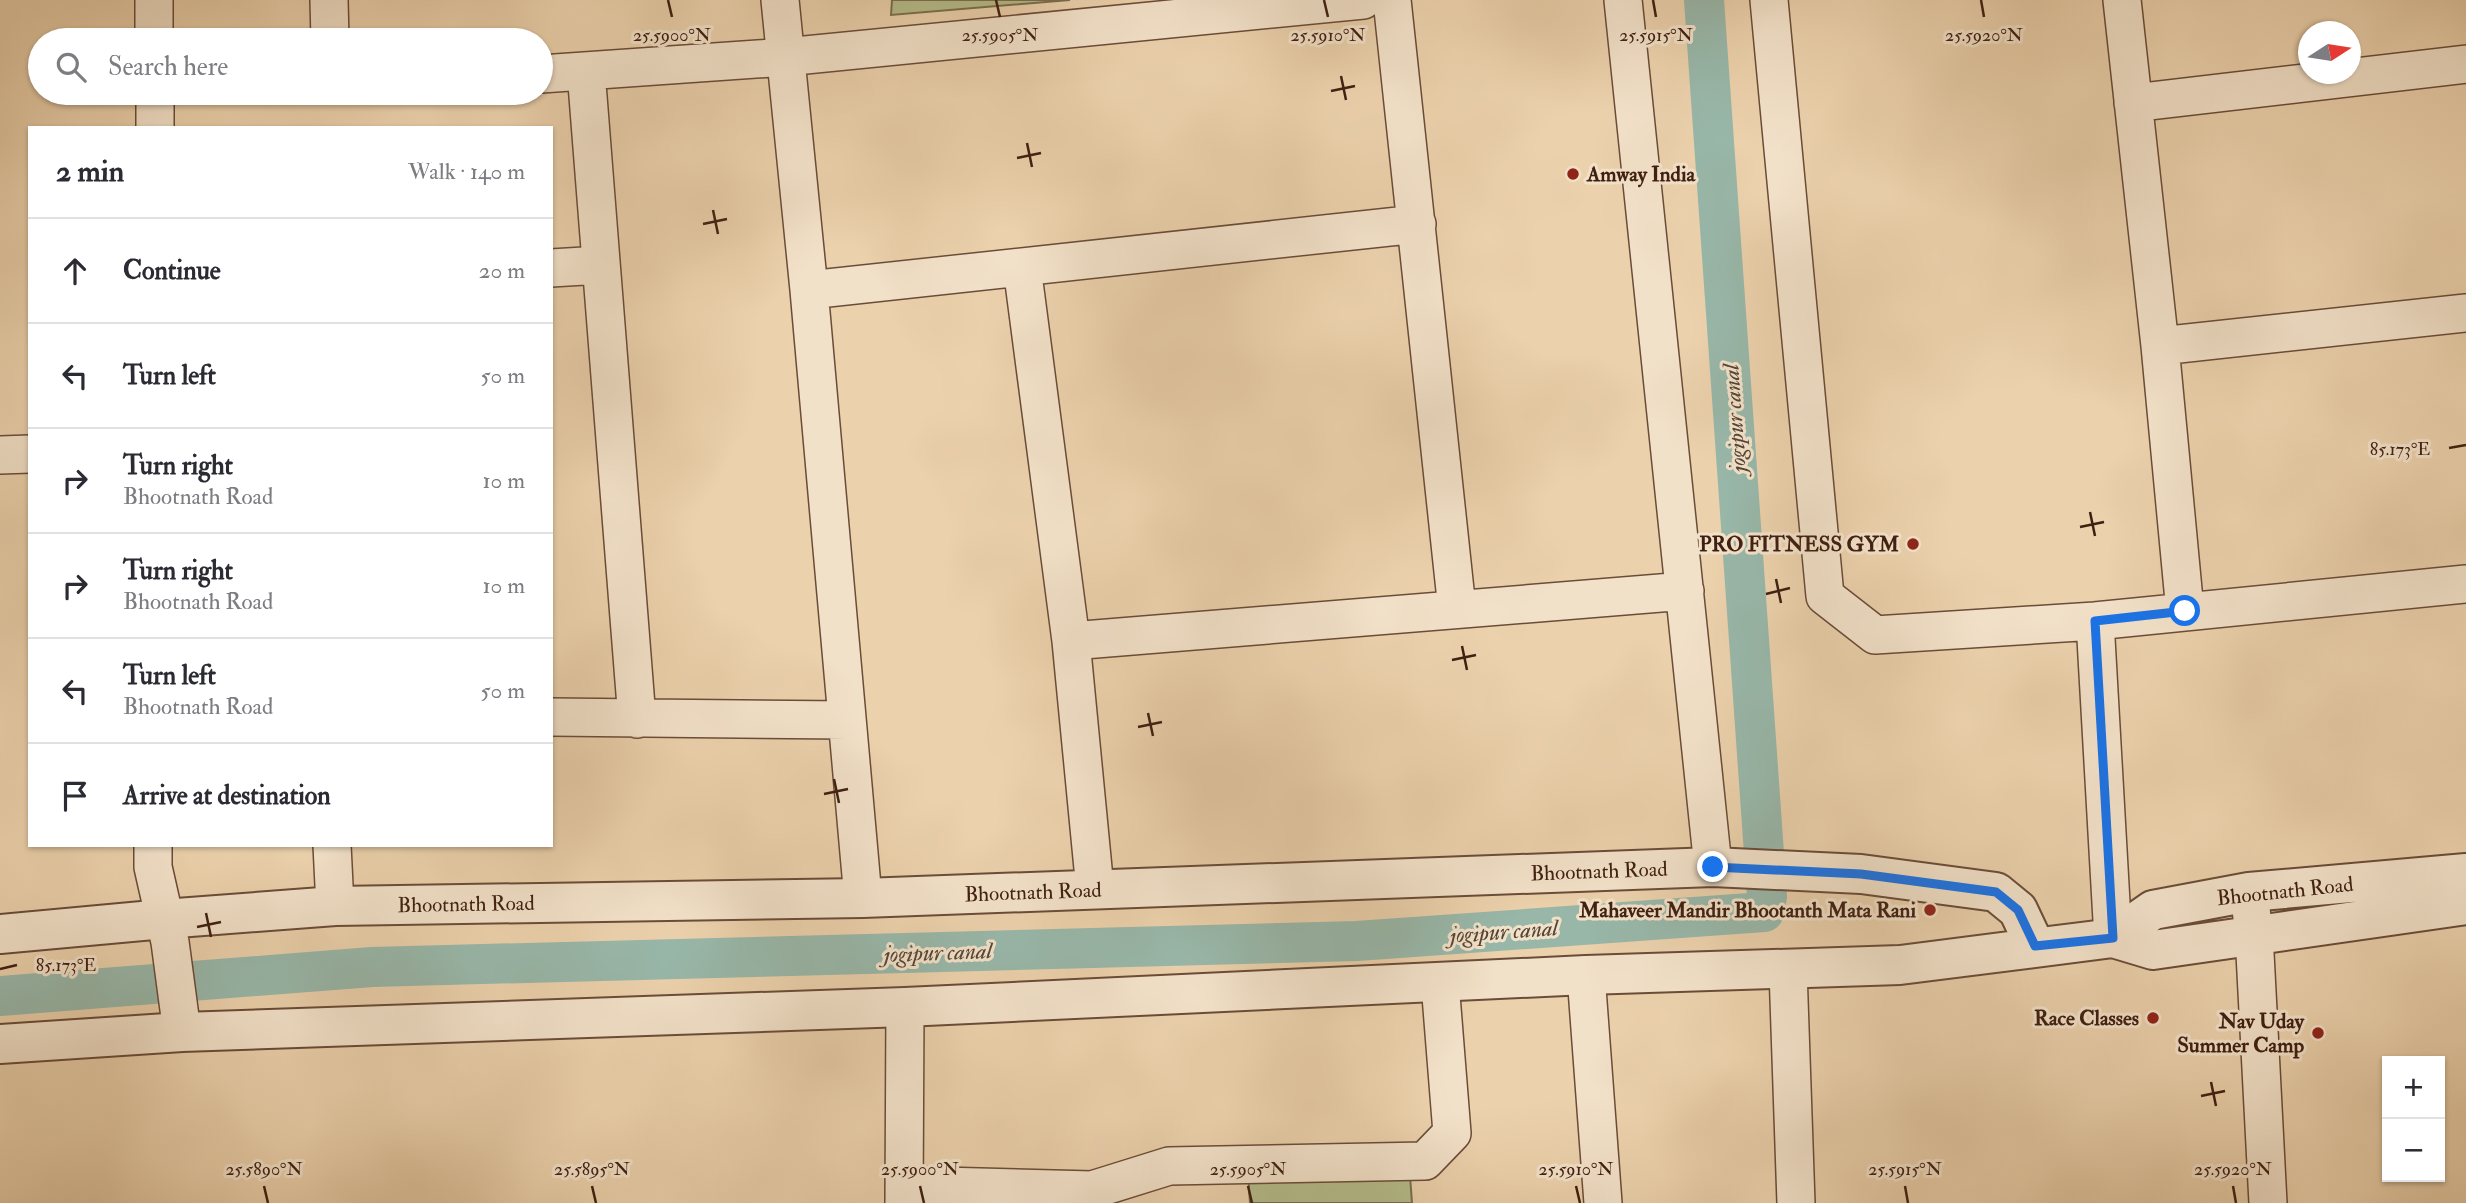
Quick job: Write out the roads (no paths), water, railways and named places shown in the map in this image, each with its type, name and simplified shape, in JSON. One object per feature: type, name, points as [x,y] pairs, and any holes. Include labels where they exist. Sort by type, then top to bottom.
[{"type":"street","points":[[154,0],[154,28]]},
{"type":"street","points":[[329,0],[330,28]]},
{"type":"street","points":[[780,0],[863,898]]},
{"type":"street","points":[[553,73],[785,57],[1363,0]]},
{"type":"street","points":[[1392,0],[1457,609]]},
{"type":"street","points":[[1623,0],[1685,591],[1729,868]]},
{"type":"street","points":[[1769,0],[1825,596],[1875,635],[2095,621],[2466,584]]},
{"type":"street","points":[[2122,0],[2160,346],[2185,611]]},
{"type":"street","points":[[2133,103],[2466,64]]},
{"type":"street","points":[[586,71],[637,719]]},
{"type":"street","points":[[155,105],[155,126]]},
{"type":"street","points":[[808,290],[1417,224]]},
{"type":"street","points":[[553,268],[601,265]]},
{"type":"street","points":[[1022,267],[1071,641],[1095,889]]},
{"type":"street","points":[[2160,346],[2466,313]]},
{"type":"street","points":[[0,456],[28,454]]},
{"type":"street","points":[[1071,641],[1685,591]]},
{"type":"street","points":[[2095,621],[2113,938]]},
{"type":"street","points":[[553,717],[847,720]]},
{"type":"street","points":[[153,847],[153,867],[167,931],[180,1015]]},
{"type":"street","points":[[332,847],[335,906]]},
{"type":"street","name":"Bhootnath Road","points":[[0,934],[167,931],[335,906],[863,898],[1729,868],[1861,874],[1996,892],[2018,910],[2035,946]]},
{"type":"street","name":"Bhootnath Road","points":[[2113,938],[2153,910],[2249,892],[2466,873]]},
{"type":"street","points":[[2249,892],[2254,934],[2268,1203]]},
{"type":"street","name":"Bhootnath Road","points":[[0,1044],[180,1015],[905,1007],[1586,975],[1900,965],[2113,938],[2153,950],[2466,905]]},
{"type":"street","points":[[1788,970],[1796,1203]]},
{"type":"street","points":[[1586,975],[1603,1203]]},
{"type":"street","points":[[905,1007],[904,1194],[1092,1197],[1169,1166],[1425,1161],[1452,1133],[1440,983]]},
{"type":"waterway","name":"jogipur canal","points":[[0,996],[372,967],[1357,941],[1764,912],[1767,896],[1704,0]]},
{"type":"place","name":"Amway India","points":[[1573,174]]},
{"type":"place","name":"PRO FITNESS GYM","points":[[1913,544]]},
{"type":"place","name":"Mahaveer Mandir Bhootanth Mata Rani","points":[[1930,910]]},
{"type":"place","name":"Race Classes","points":[[2153,1018]]},
{"type":"place","name":"Nav Uday Summer Camp","points":[[2318,1033]]}]
